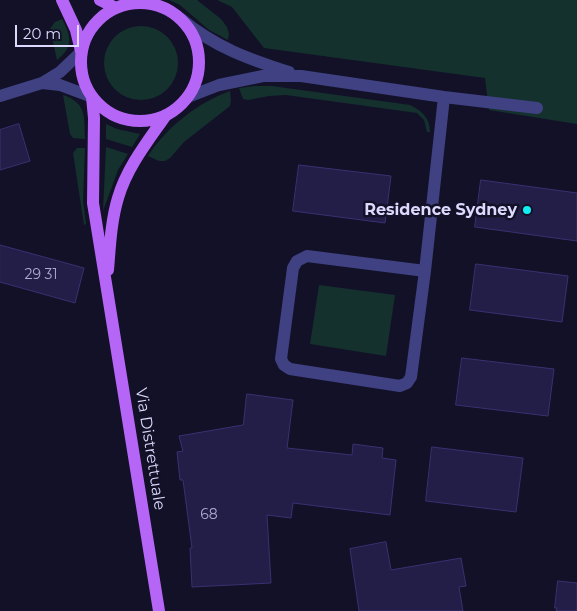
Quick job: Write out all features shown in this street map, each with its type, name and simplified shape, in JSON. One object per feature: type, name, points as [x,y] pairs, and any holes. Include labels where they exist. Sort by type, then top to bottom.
[{"type":"main road","points":[[62,0],[76,30],[82,52]]},
{"type":"main road","points":[[100,0],[116,8]]},
{"type":"main road","points":[[133,3],[151,4],[167,9],[181,19],[192,33],[198,49],[199,65],[196,82],[188,97],[166,115],[150,120],[134,121],[118,117],[103,108],[92,97],[85,83],[81,68],[82,52],[88,34],[100,18],[116,8],[133,3]]},
{"type":"main road","points":[[92,97],[94,118],[93,203],[106,292]]},
{"type":"main road","points":[[106,292],[112,223],[118,196],[126,175],[166,115]]},
{"type":"main road","name":"Via Distrettuale","points":[[106,292],[117,344],[159,611]]},
{"type":"street","points":[[181,19],[201,36],[247,59],[301,76]]},
{"type":"street","points":[[0,96],[42,83],[60,72],[82,52]]},
{"type":"street","points":[[188,97],[218,85],[238,80],[263,76],[301,76],[537,108]]},
{"type":"street","points":[[42,83],[60,85],[92,97]]},
{"type":"street","points":[[425,271],[307,256],[297,261],[293,268],[281,359],[284,365],[290,369],[400,386],[407,384],[411,377],[425,271],[444,96]]},
{"type":"green space","points":[[169,0],[197,0],[221,19],[227,27],[228,40],[209,30],[180,5]]},
{"type":"green space","points":[[217,0],[577,0],[577,124],[489,110],[485,78],[264,48],[232,7]]},
{"type":"green space","points":[[62,19],[69,36],[69,41],[66,50],[57,60],[50,29],[55,22]]},
{"type":"green space","points":[[141,26],[155,29],[167,37],[175,49],[178,63],[175,77],[167,89],[155,97],[141,100],[127,97],[115,89],[107,77],[104,63],[107,49],[115,37],[127,29]]},
{"type":"green space","points":[[272,86],[410,105],[424,116],[429,123],[430,132],[427,132],[424,120],[417,113],[286,95],[243,99],[239,88]]},
{"type":"green space","points":[[230,91],[230,106],[184,142],[170,158],[165,161],[159,161],[148,156],[164,135],[184,117],[206,102]]},
{"type":"green space","points":[[63,95],[76,102],[83,112],[85,139],[73,138],[70,134]]},
{"type":"green space","points":[[106,124],[117,129],[140,134],[132,147],[106,139]]},
{"type":"green space","points":[[106,147],[128,154],[118,170],[103,211]]},
{"type":"green space","points":[[77,148],[85,148],[83,201],[86,224],[84,225],[73,153]]},
{"type":"green space","points":[[319,285],[395,295],[386,356],[310,344]]},
{"type":"building","points":[[19,124],[30,161],[0,170],[0,130]]},
{"type":"building","points":[[299,165],[391,176],[385,223],[293,211]]},
{"type":"building","name":"Residence Sydney","points":[[481,180],[577,193],[577,241],[475,227]]},
{"type":"building","points":[[0,245],[84,268],[75,303],[0,282]]},
{"type":"building","points":[[476,264],[568,276],[562,322],[470,310]]},
{"type":"building","points":[[462,358],[554,369],[548,416],[456,405]]},
{"type":"building","points":[[247,394],[293,400],[287,448],[352,455],[353,444],[383,448],[382,458],[396,460],[390,515],[293,503],[291,518],[267,515],[271,583],[192,587],[190,548],[192,548],[183,480],[180,480],[177,452],[183,451],[179,436],[243,425]]},
{"type":"building","points":[[432,447],[523,458],[516,512],[426,501]]},
{"type":"building","points":[[386,542],[391,570],[461,558],[466,586],[459,587],[463,611],[359,611],[350,549]]},
{"type":"building","points":[[558,581],[577,583],[577,611],[556,611]]},
{"type":"place","name":"Residence Sydney","points":[[527,210]]}]
